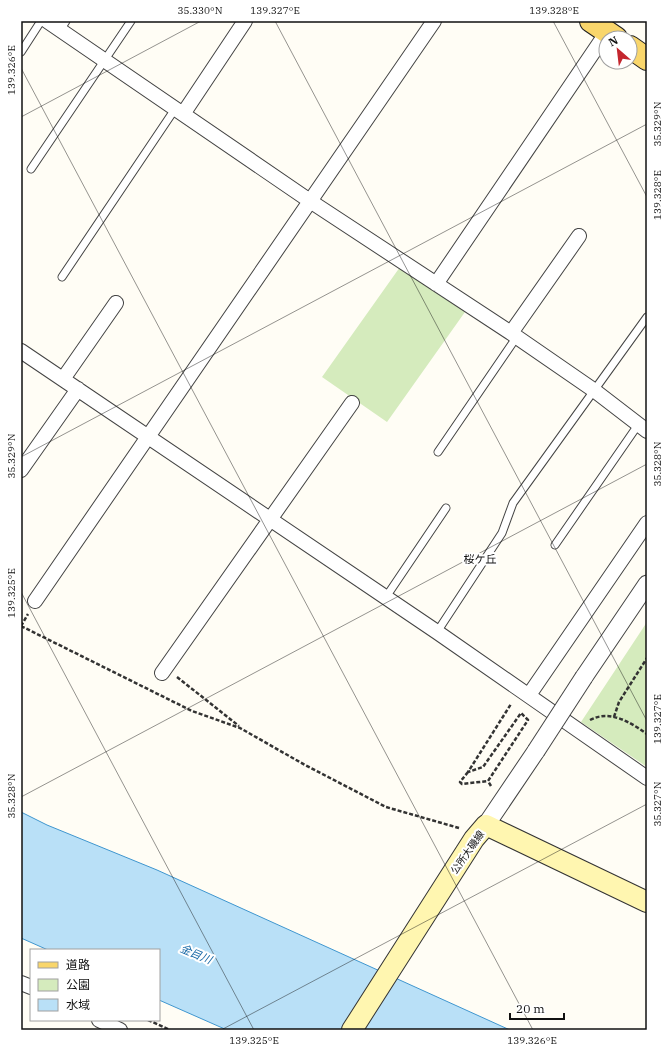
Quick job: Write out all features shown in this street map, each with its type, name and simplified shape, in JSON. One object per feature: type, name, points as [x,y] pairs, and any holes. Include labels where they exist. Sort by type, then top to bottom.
[{"type":"main road","points":[[638,53],[647,59]]},
{"type":"main road","name":"公所大磯線","points":[[352,1030],[465,839],[474,839],[486,825],[647,902]]},
{"type":"street","points":[[47,21],[63,25],[104,60],[310,201],[513,335],[595,391],[643,428]]},
{"type":"street","points":[[179,111],[245,21]]},
{"type":"street","points":[[35,601],[434,21]]},
{"type":"street","points":[[436,284],[598,41]]},
{"type":"street","points":[[513,335],[579,236]]},
{"type":"street","points":[[63,379],[116,303]]},
{"type":"street","points":[[21,351],[386,597],[647,778]]},
{"type":"street","points":[[21,470],[78,389]]},
{"type":"street","points":[[164,671],[352,403]]},
{"type":"street","points":[[529,695],[647,523]]},
{"type":"street","points":[[486,825],[647,584]]},
{"type":"street","points":[[21,982],[30,986]]},
{"type":"street","points":[[101,1021],[120,1030]]},
{"type":"lane","points":[[21,52],[41,21]]},
{"type":"lane","points":[[31,169],[131,21]]},
{"type":"lane","points":[[62,277],[179,111]]},
{"type":"lane","points":[[437,632],[502,533],[513,503],[647,317]]},
{"type":"lane","points":[[438,452],[513,335]]},
{"type":"lane","points":[[555,545],[643,428]]},
{"type":"lane","points":[[386,597],[446,508]]},
{"type":"path","points":[[21,626],[192,711],[240,728]]},
{"type":"path","points":[[614,717],[619,702],[647,658]]},
{"type":"path","points":[[164,671],[240,728],[306,765],[386,807],[465,839]]},
{"type":"path","points":[[488,781],[462,784],[460,782],[468,772],[515,698]]},
{"type":"path","points":[[468,772],[483,767],[521,713],[528,720],[488,781]]},
{"type":"path","points":[[579,731],[584,724],[596,717],[609,716],[627,720],[647,734]]},
{"type":"path","points":[[488,781],[492,787]]},
{"type":"path","points":[[150,1021],[170,1030]]},
{"type":"green space","points":[[400,267],[465,312],[387,422],[322,377]]},
{"type":"green space","points":[[647,622],[647,767],[581,722]]},
{"type":"water","name":"金目川","points":[[21,812],[47,825],[157,870],[510,1030],[227,1030],[160,1000],[160,949],[46,949],[21,938]]},
{"type":"district","name":"桜ケ丘","points":[[480,559]]}]
